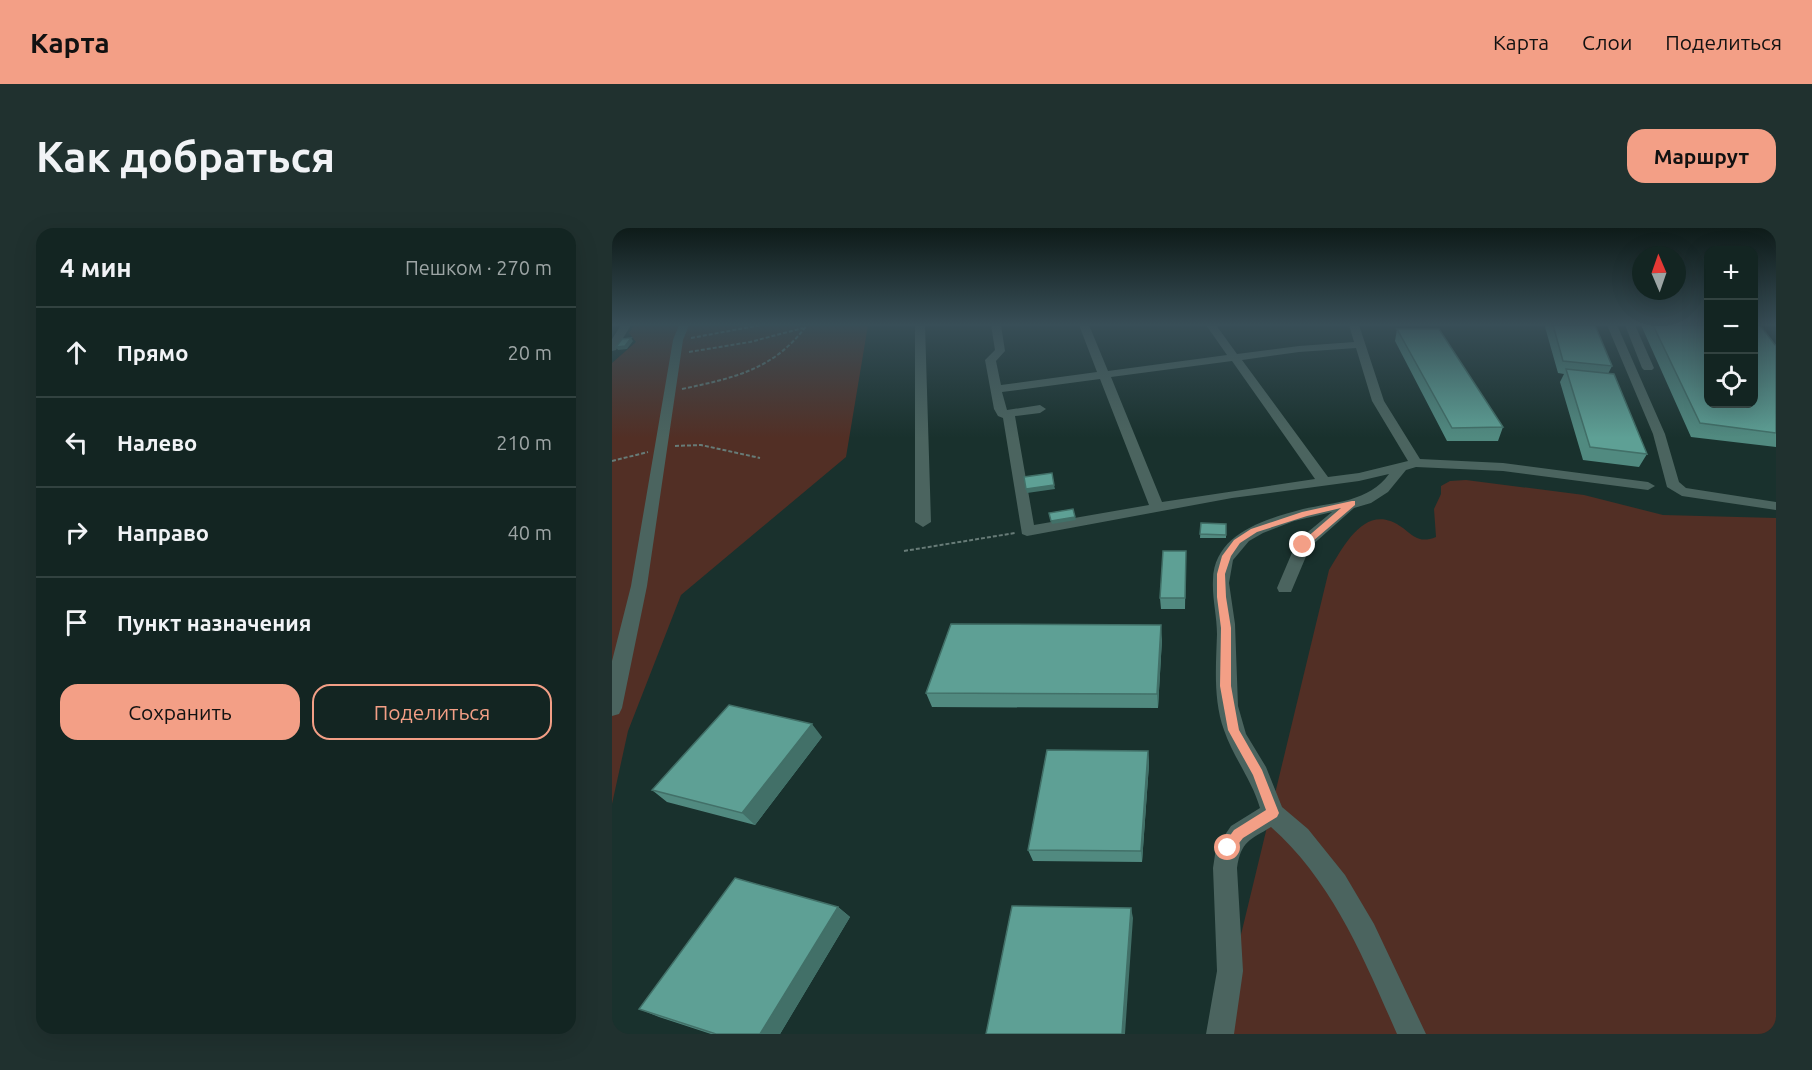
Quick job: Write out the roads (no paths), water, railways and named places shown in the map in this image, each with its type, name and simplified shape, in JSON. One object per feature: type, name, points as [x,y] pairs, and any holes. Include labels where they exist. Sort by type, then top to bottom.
[{"type":"lane","points":[[612,705],[617,667],[639,586],[675,363]]},
{"type":"lane","points":[[920,363],[922,522]]},
{"type":"lane","points":[[990,363],[1000,408],[1002,413],[1009,416],[1027,531],[1408,466],[1503,467],[1648,486]]},
{"type":"lane","points":[[1100,363],[1157,507]]},
{"type":"lane","points":[[995,389],[1192,363]]},
{"type":"lane","points":[[1239,363],[1324,481]]},
{"type":"lane","points":[[1366,363],[1378,401],[1408,466]]},
{"type":"lane","points":[[1628,363],[1659,434],[1672,484],[1682,492],[1776,506]]},
{"type":"lane","points":[[1646,363],[1648,368]]},
{"type":"lane","points":[[1006,414],[1040,409]]},
{"type":"lane","points":[[1408,466],[1373,498],[1305,514],[1254,531],[1237,542],[1227,556],[1221,574],[1221,597],[1226,628],[1225,686],[1234,730],[1258,774],[1273,813],[1302,839],[1330,876],[1364,932],[1412,1034]]},
{"type":"lane","points":[[1285,588],[1303,545],[1352,503]]},
{"type":"lane","points":[[1220,1034],[1230,971],[1225,868],[1228,848],[1239,834],[1273,813]]}]
